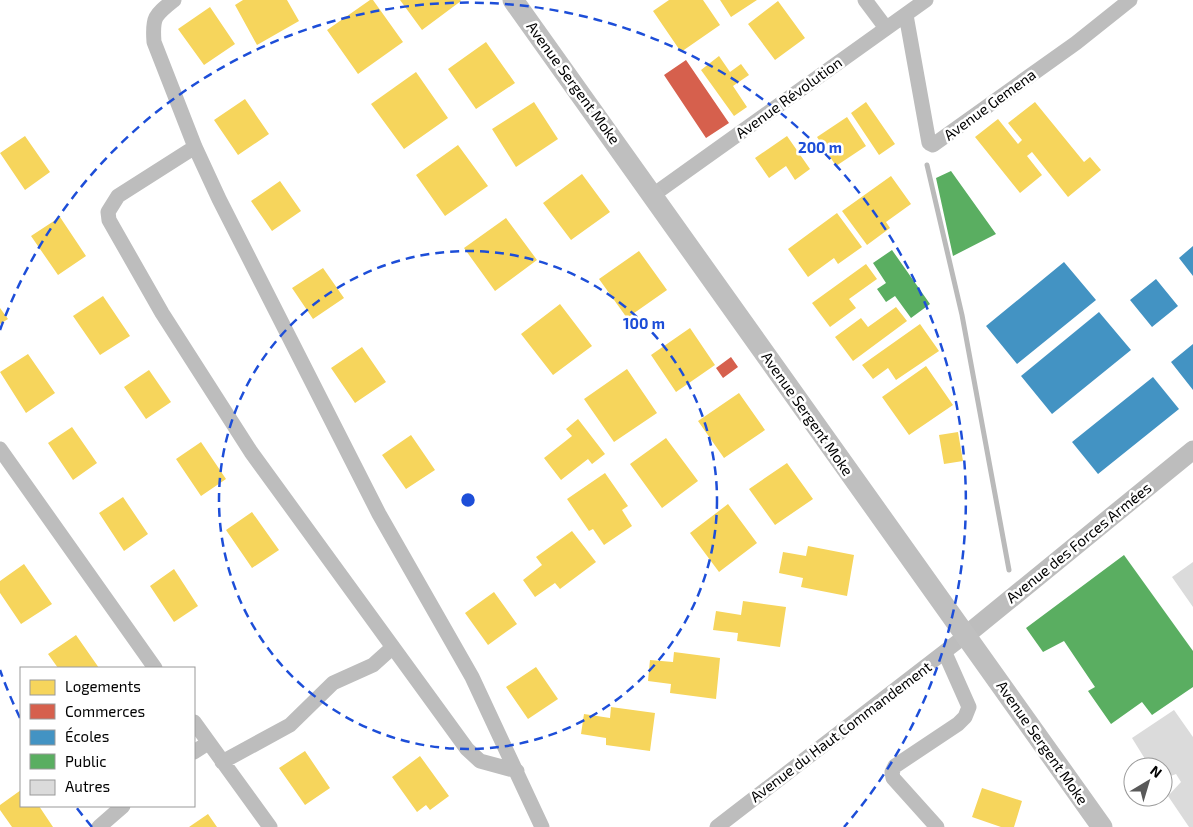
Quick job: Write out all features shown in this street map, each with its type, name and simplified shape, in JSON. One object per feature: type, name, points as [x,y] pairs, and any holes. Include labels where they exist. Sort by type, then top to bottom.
[{"type":"main road","name":"Avenue Sergent Moke","points":[[513,0],[1102,827]]},
{"type":"street","points":[[174,0],[157,14],[152,23],[154,42],[195,147],[230,222],[379,514],[472,677],[542,827]]},
{"type":"street","points":[[865,0],[886,28]]},
{"type":"street","name":"Avenue Révolution","points":[[653,195],[926,0]]},
{"type":"street","name":"Avenue Gemena","points":[[906,15],[929,143],[933,145],[1076,43],[1130,0]]},
{"type":"street","points":[[195,147],[118,196],[108,212],[109,220],[162,313],[251,452],[393,647],[473,755],[480,761],[517,771]]},
{"type":"street","points":[[0,449],[154,667]]},
{"type":"street","name":"Avenue des Forces Armées","points":[[965,636],[1193,450]]},
{"type":"street","name":"Avenue du Haut Commandement","points":[[717,827],[965,636]]},
{"type":"street","points":[[222,762],[290,725],[333,683],[374,666],[393,647]]},
{"type":"street","points":[[937,827],[893,778],[892,772],[895,766],[958,724],[965,717],[969,707],[945,653]]},
{"type":"street","points":[[195,724],[270,827]]},
{"type":"street","points":[[195,751],[208,743]]},
{"type":"street","points":[[99,827],[122,807]]},
{"type":"building: Logements","points":[[243,0],[287,0],[299,21],[257,45],[235,5]]},
{"type":"building: Logements","points":[[370,0],[373,0],[403,42],[358,74],[327,30]]},
{"type":"building: Logements","points":[[400,0],[460,0],[461,1],[422,30]]},
{"type":"building: Logements","points":[[669,0],[703,0],[720,25],[681,52],[653,11]]},
{"type":"building: Logements","points":[[720,0],[757,0],[731,17]]},
{"type":"building: Logements","points":[[778,1],[805,38],[775,60],[748,24]]},
{"type":"building: Logements","points":[[210,7],[235,44],[204,65],[178,29]]},
{"type":"building: Logements","points":[[486,42],[515,83],[476,109],[448,69]]},
{"type":"building: Logements","points":[[719,56],[730,72],[741,64],[749,75],[733,86],[747,107],[734,116],[701,70]]},
{"type":"building: Logements","points":[[416,72],[448,118],[404,149],[371,104]]},
{"type":"building: Logements","points":[[245,99],[269,134],[238,155],[214,120]]},
{"type":"building: Logements","points":[[534,102],[558,139],[516,167],[492,129]]},
{"type":"building: Logements","points":[[866,102],[895,144],[879,155],[851,113]]},
{"type":"building: Logements","points":[[1035,102],[1084,162],[1090,157],[1101,170],[1068,197],[1032,152],[1027,156],[1042,175],[1020,193],[975,137],[998,119],[1018,144],[1022,140],[1008,123]]},
{"type":"building: Logements","points":[[847,117],[866,146],[836,166],[817,137]]},
{"type":"building: Logements","points":[[25,136],[50,172],[25,190],[0,153]]},
{"type":"building: Logements","points":[[787,136],[810,169],[795,180],[786,166],[769,178],[755,158]]},
{"type":"building: Logements","points":[[458,145],[488,186],[445,216],[416,175]]},
{"type":"building: Logements","points":[[582,174],[610,212],[571,240],[543,203]]},
{"type":"building: Logements","points":[[891,176],[911,204],[886,222],[890,228],[867,245],[842,211]]},
{"type":"building: Logements","points":[[280,181],[301,211],[272,231],[251,201]]},
{"type":"building: Logements","points":[[837,213],[862,247],[838,264],[834,258],[808,277],[788,249]]},
{"type":"building: Logements","points":[[60,217],[86,256],[58,275],[31,236]]},
{"type":"building: Logements","points":[[506,218],[537,260],[495,291],[464,248]]},
{"type":"building: Logements","points":[[639,251],[667,290],[627,318],[599,279]]},
{"type":"building: Logements","points":[[866,264],[877,279],[849,299],[856,308],[830,327],[812,303]]},
{"type":"building: Logements","points":[[323,268],[344,298],[313,319],[292,288]]},
{"type":"building: Logements","points":[[103,296],[130,336],[100,355],[73,316]]},
{"type":"building: Logements","points":[[560,304],[592,346],[553,375],[521,334]]},
{"type":"building: Logements","points":[[896,307],[907,321],[853,361],[835,337],[861,318],[868,327]]},
{"type":"building: Logements","points":[[0,308],[8,319],[0,324]]},
{"type":"building: Logements","points":[[920,324],[939,351],[896,380],[888,368],[873,379],[862,365]]},
{"type":"building: Logements","points":[[690,328],[715,365],[676,392],[651,355]]},
{"type":"building: Logements","points":[[362,347],[386,382],[355,403],[331,368]]},
{"type":"building: Logements","points":[[28,354],[55,393],[26,413],[0,372]]},
{"type":"building: Logements","points":[[926,366],[953,405],[909,435],[882,397]]},
{"type":"building: Logements","points":[[627,369],[657,413],[614,442],[584,399]]},
{"type":"building: Logements","points":[[149,370],[171,402],[146,419],[124,387]]},
{"type":"building: Logements","points":[[739,393],[765,430],[724,458],[698,421]]},
{"type":"building: Logements","points":[[578,419],[605,454],[592,464],[588,459],[561,480],[544,458],[572,436],[566,429]]},
{"type":"building: Logements","points":[[72,427],[97,463],[73,480],[48,443]]},
{"type":"building: Logements","points":[[958,432],[963,461],[944,464],[939,435]]},
{"type":"building: Logements","points":[[411,435],[435,470],[406,489],[382,455]]},
{"type":"building: Logements","points":[[666,438],[698,481],[662,508],[630,464]]},
{"type":"building: Logements","points":[[201,442],[226,479],[201,496],[176,459]]},
{"type":"building: Logements","points":[[787,463],[813,499],[775,525],[749,489]]},
{"type":"building: Logements","points":[[605,473],[628,506],[622,510],[632,526],[604,545],[593,529],[589,531],[567,499]]},
{"type":"building: Logements","points":[[123,497],[148,534],[124,551],[99,513]]},
{"type":"building: Logements","points":[[728,504],[757,543],[719,572],[690,533]]},
{"type":"building: Logements","points":[[252,512],[279,550],[252,568],[226,530]]},
{"type":"building: Logements","points":[[572,531],[596,562],[560,589],[555,583],[535,597],[523,580],[542,565],[536,557]]},
{"type":"building: Logements","points":[[808,546],[854,555],[847,596],[801,587],[803,578],[779,573],[783,552],[806,556]]},
{"type":"building: Logements","points":[[24,564],[52,604],[21,624],[0,593],[0,581]]},
{"type":"building: Logements","points":[[174,569],[198,606],[174,622],[150,586]]},
{"type":"building: Logements","points":[[494,592],[517,624],[488,645],[465,613]]},
{"type":"building: Logements","points":[[743,601],[786,607],[780,647],[737,641],[738,633],[713,630],[716,611],[741,615]]},
{"type":"building: Logements","points":[[76,635],[98,667],[57,667],[48,654]]},
{"type":"building: Logements","points":[[674,652],[720,658],[716,699],[670,693],[671,684],[648,681],[650,660],[673,662]]},
{"type":"building: Logements","points":[[536,667],[558,699],[528,719],[506,687]]},
{"type":"building: Logements","points":[[611,707],[655,713],[650,751],[606,745],[606,738],[581,734],[584,714],[610,718]]},
{"type":"building: Logements","points":[[305,751],[330,788],[305,805],[279,768]]},
{"type":"building: Logements","points":[[420,756],[449,796],[430,810],[426,805],[417,812],[392,777]]},
{"type":"building: Logements","points":[[982,788],[1022,801],[1014,827],[1001,827],[972,817]]},
{"type":"building: Logements","points":[[20,791],[20,807],[40,807],[53,827],[12,827],[0,810],[0,805]]},
{"type":"building: Logements","points":[[208,814],[217,827],[189,827]]},
{"type":"building: Commerces","points":[[686,60],[729,123],[706,138],[664,75]]},
{"type":"building: Commerces","points":[[731,357],[738,367],[723,378],[716,368]]},
{"type":"building: Écoles","points":[[1193,246],[1193,276],[1179,258]]},
{"type":"building: Écoles","points":[[1064,262],[1096,300],[1017,364],[986,326]]},
{"type":"building: Écoles","points":[[1156,279],[1178,306],[1152,327],[1130,300]]},
{"type":"building: Écoles","points":[[1099,312],[1131,350],[1052,414],[1021,376]]},
{"type":"building: Écoles","points":[[1193,344],[1193,390],[1171,362]]},
{"type":"building: Écoles","points":[[1153,377],[1179,409],[1098,474],[1072,442]]},
{"type":"building: Public","points":[[951,171],[996,234],[953,256],[936,178]]},
{"type":"building: Public","points":[[892,250],[930,304],[911,318],[895,296],[886,302],[877,289],[886,283],[873,263]]},
{"type":"building: Public","points":[[1124,555],[1193,651],[1193,687],[1152,715],[1142,702],[1111,724],[1088,691],[1095,687],[1064,641],[1043,652],[1026,628]]},
{"type":"building: Autres","points":[[1193,562],[1193,607],[1172,577]]},
{"type":"building: Autres","points":[[1174,710],[1193,737],[1193,827],[1189,827],[1173,803],[1173,791],[1181,782],[1176,774],[1173,775],[1173,757],[1144,757],[1132,738]]},
{"type":"waterway","points":[[927,165],[962,315],[1009,570]]}]
